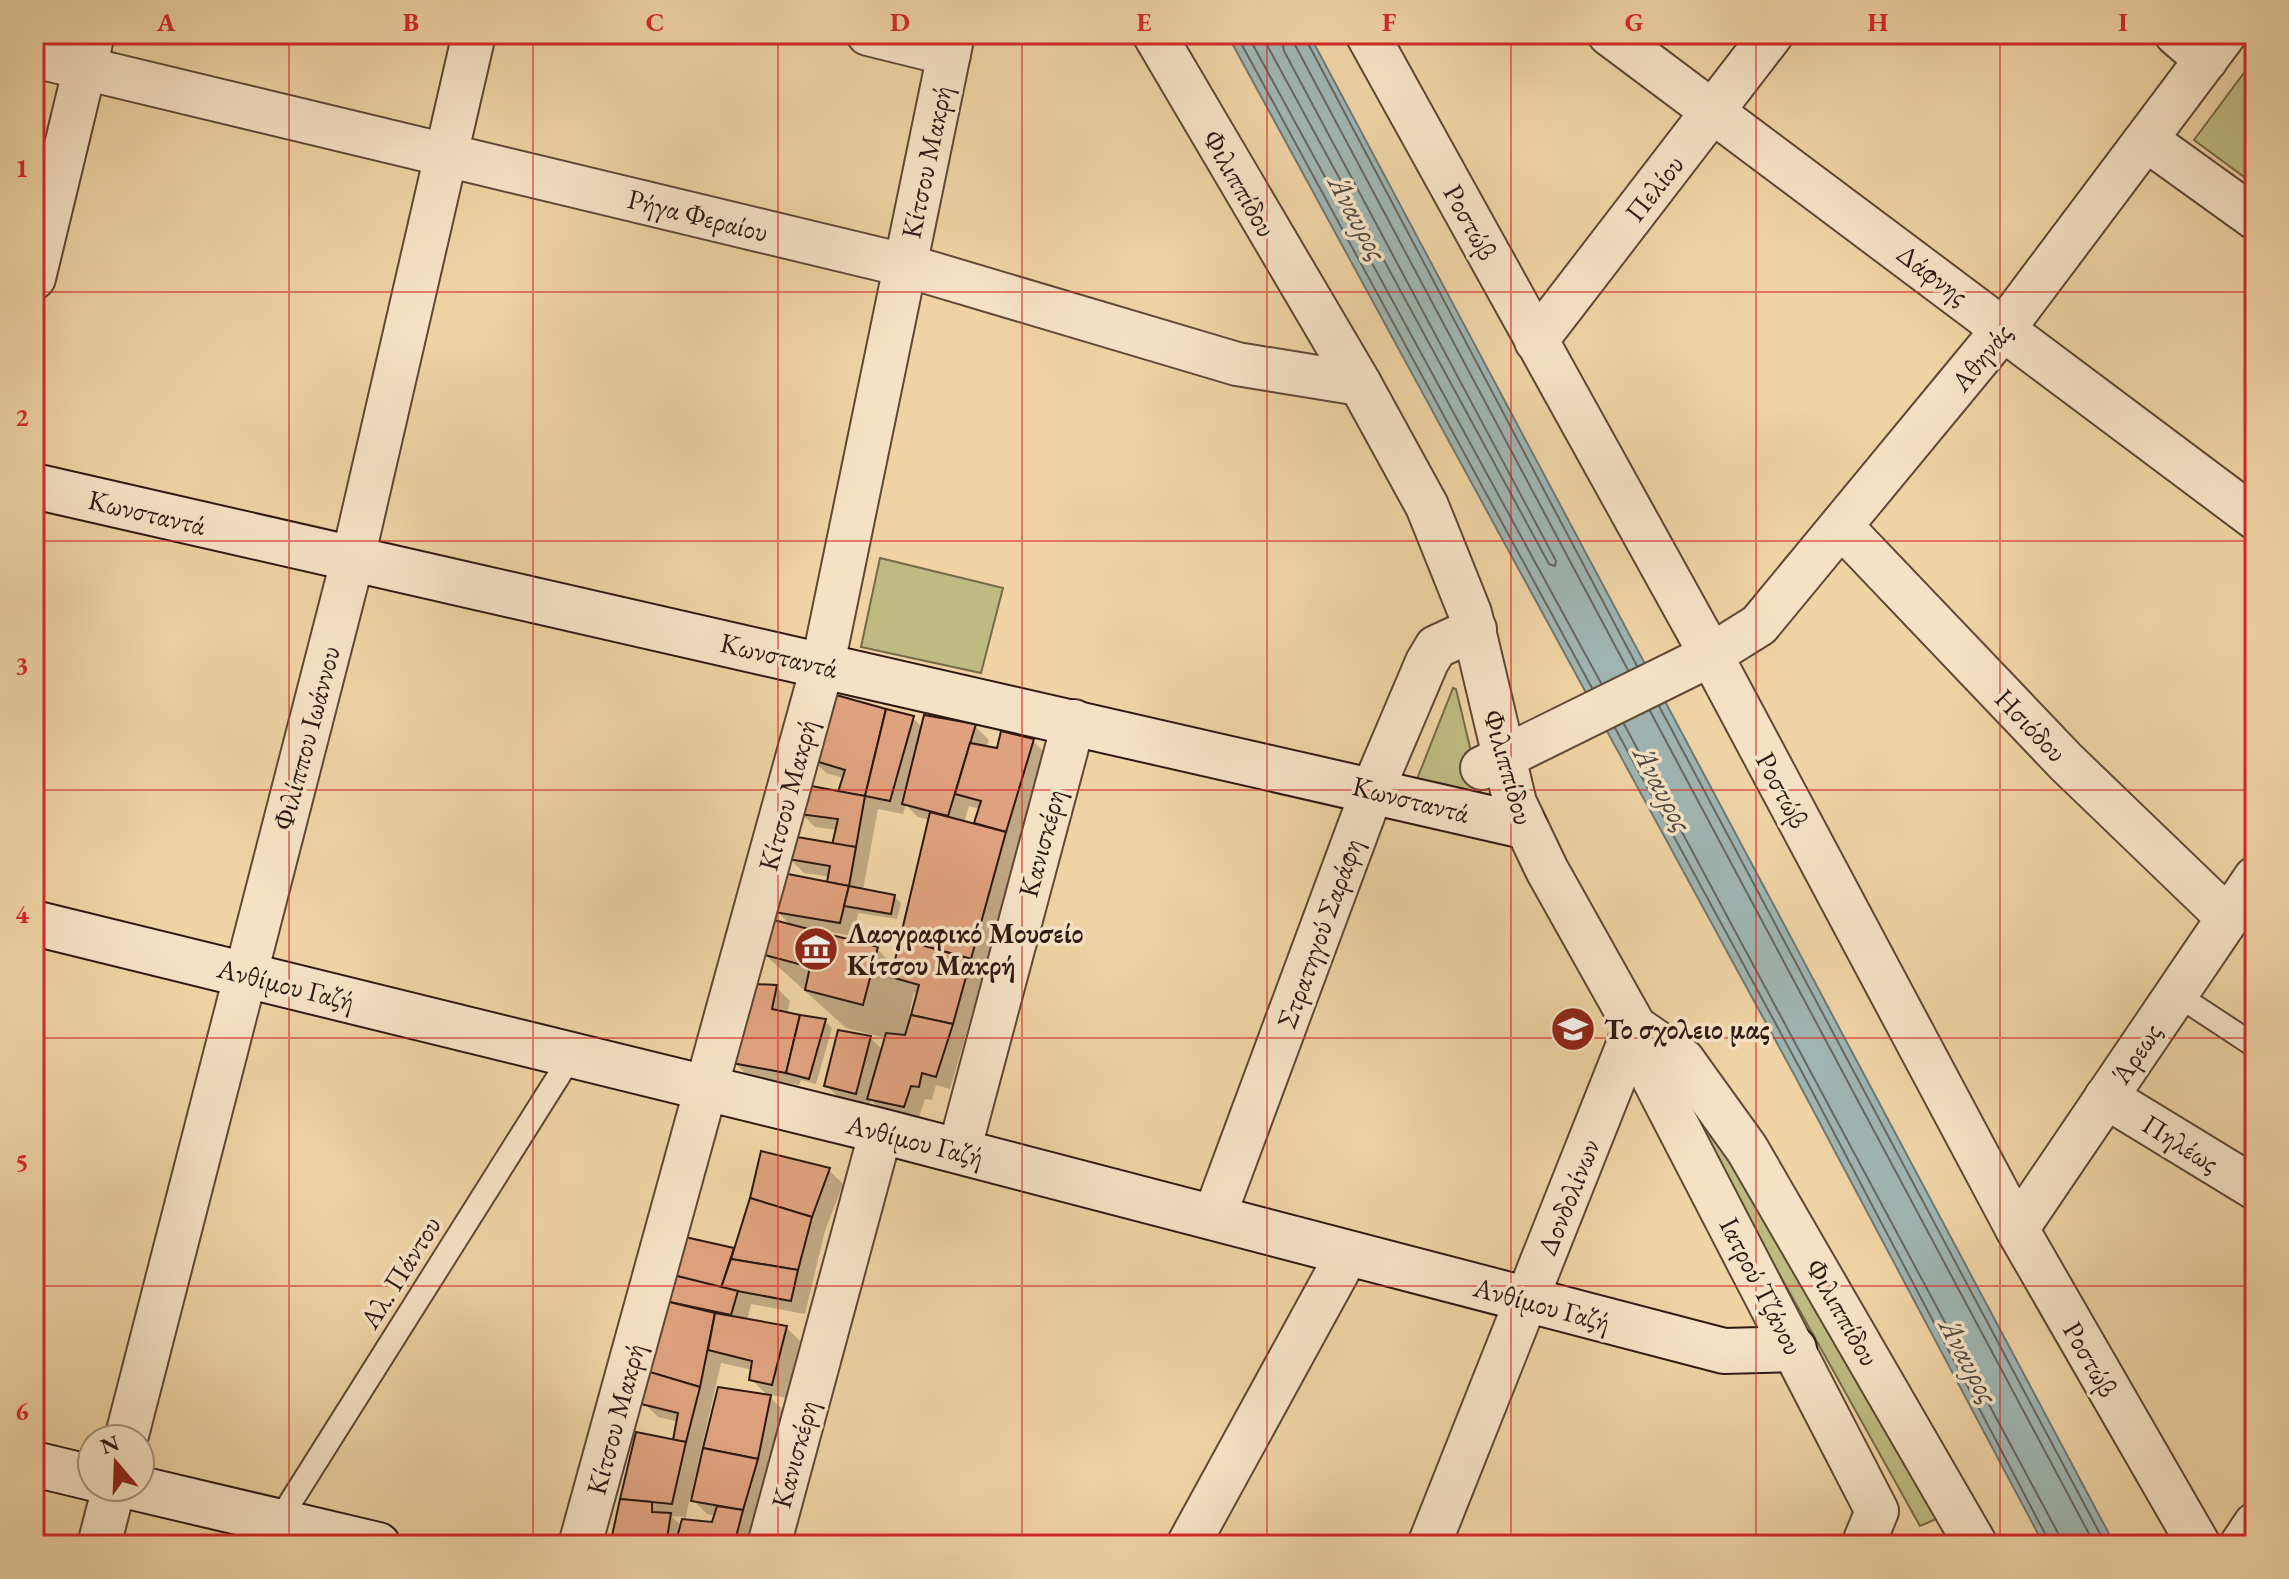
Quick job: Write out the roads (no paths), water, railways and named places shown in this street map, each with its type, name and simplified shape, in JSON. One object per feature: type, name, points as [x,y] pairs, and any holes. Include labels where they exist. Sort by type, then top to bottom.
[{"type":"street","name":"Φιλίππου Ιωάννου","points":[[130,1423],[353,558],[474,34]]},
{"type":"street","points":[[868,34],[951,44]]},
{"type":"street","name":"Φιλιππίδου","points":[[1154,34],[1360,384],[1427,506],[1463,588],[1524,826],[1635,1027],[1683,1060],[1747,1149],[1976,1545]]},
{"type":"street","name":"Ροστώβ","points":[[1367,34],[1711,655],[2017,1229],[2199,1545]]},
{"type":"street","name":"Δάφνης","points":[[1609,34],[2005,327],[2255,518]]},
{"type":"street","name":"Πελίου","points":[[1536,341],[1772,34]]},
{"type":"street","name":"Αθηνάς","points":[[1507,754],[1711,655],[1759,625],[2005,327],[2148,141],[2203,43]]},
{"type":"street","name":"Κίτσου Μακρή","points":[[580,1545],[823,664],[951,44]]},
{"type":"street","name":"Ρήγα Φεραίου","points":[[34,56],[88,51],[447,153],[904,265],[1237,364],[1360,384]]},
{"type":"street","points":[[34,278],[88,51]]},
{"type":"street","points":[[2148,141],[2255,218]]},
{"type":"street","name":"Κωνσταντά","points":[[34,486],[1373,789],[1524,826]]},
{"type":"street","name":"Ησιόδου","points":[[1841,526],[2066,762],[2228,918]]},
{"type":"street","name":"Στρατηγού Σαράφη","points":[[1214,1217],[1373,789],[1427,662],[1436,647],[1475,629]]},
{"type":"street","name":"Κανισκέρη","points":[[959,1151],[1074,721]]},
{"type":"street","name":"Άρεως","points":[[2017,1229],[2255,878]]},
{"type":"street","name":"Ανθίμου Γαζή","points":[[34,923],[881,1131],[1724,1351],[1794,1349]]},
{"type":"street","name":"Δονδολίνων","points":[[1429,1545],[1635,1027]]},
{"type":"street","name":"Ιατρού Τζάνου","points":[[1635,1027],[1654,1080],[1877,1511],[1863,1545]]},
{"type":"street","name":"Πηλέως","points":[[2106,1097],[2255,1188]]},
{"type":"street","name":"Κανισκέρη","points":[[769,1545],[881,1131]]},
{"type":"street","points":[[1188,1545],[1348,1253]]},
{"type":"street","points":[[34,1464],[76,1474]]},
{"type":"street","points":[[156,1493],[378,1545]]},
{"type":"street","points":[[99,1545],[110,1503]]},
{"type":"street","points":[[2241,1545],[2255,1524]]},
{"type":"lane","points":[[2176,994],[2255,1046]]},
{"type":"lane","name":"Αλ. Πάντου","points":[[278,1522],[572,1055]]},
{"type":"water","name":"Άναυρος","points":[[1227,34],[1309,34],[2115,1545],[2044,1545],[1796,1078]]},
{"type":"place","name":"Λαογραφικό Μουσείο Κίτσου Μακρή","points":[[816,949]]},
{"type":"place","name":"Το σχολειο μας","points":[[1573,1029]]}]
